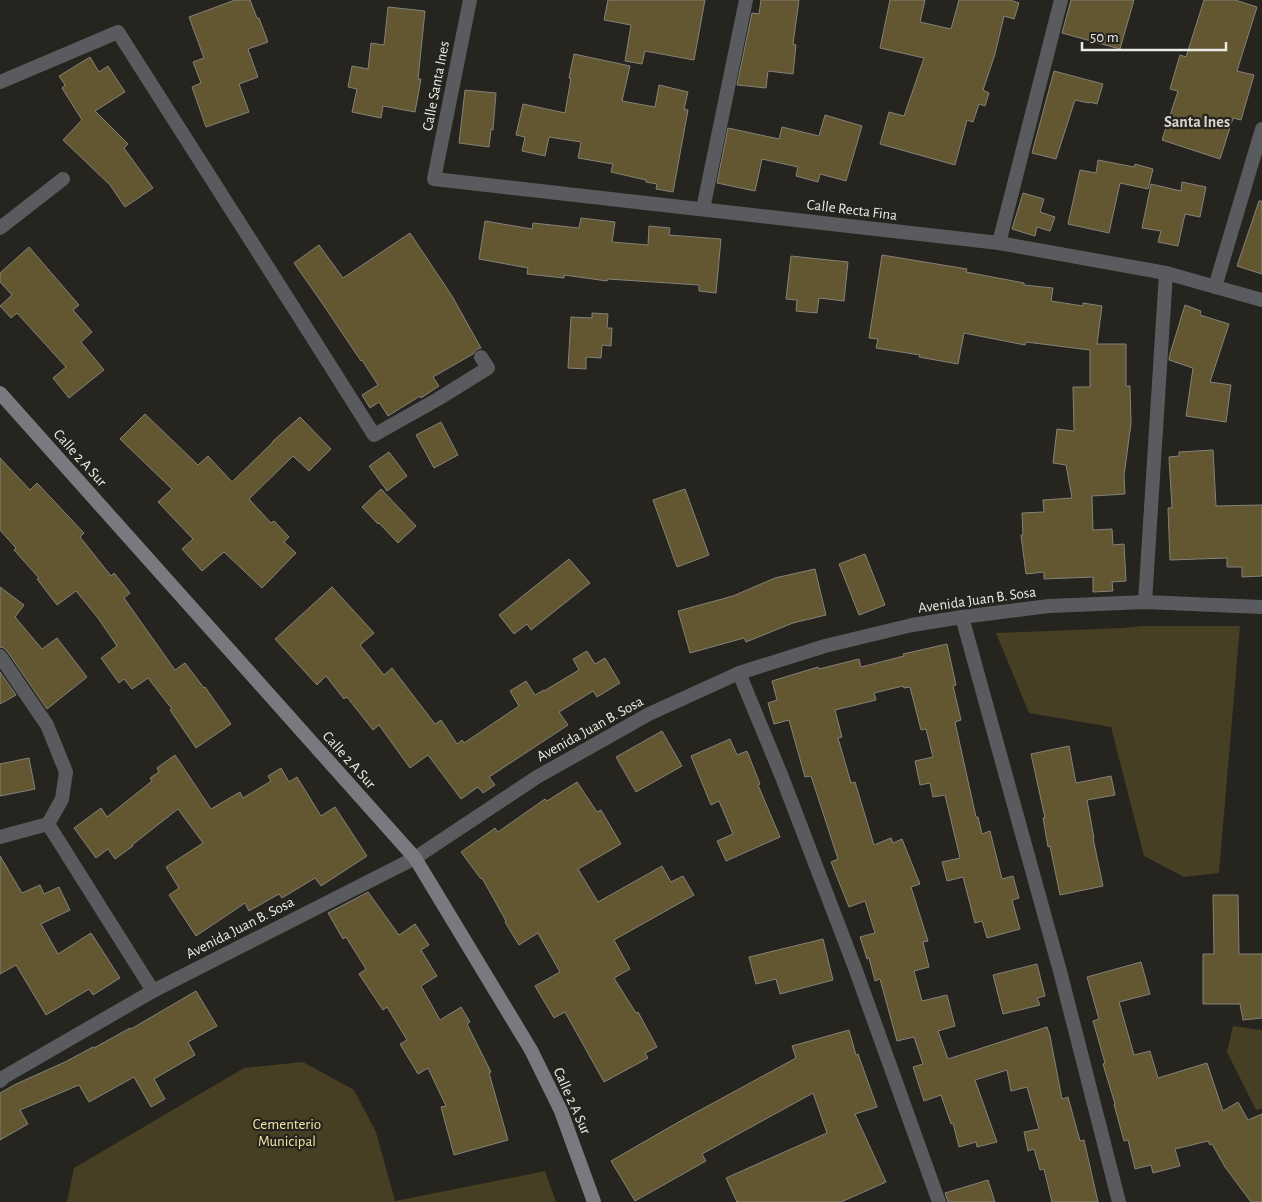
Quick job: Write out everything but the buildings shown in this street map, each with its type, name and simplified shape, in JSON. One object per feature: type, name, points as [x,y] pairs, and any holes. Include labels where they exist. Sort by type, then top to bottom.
[{"type":"main road","name":"Calle 2 A Sur","points":[[0,393],[415,858],[531,1050],[561,1111],[594,1202]]},
{"type":"street","name":"Calle Santa Ines","points":[[434,179],[470,0]]},
{"type":"street","points":[[703,209],[746,0]]},
{"type":"street","points":[[999,243],[1060,0]]},
{"type":"street","points":[[0,82],[118,32],[374,436],[488,368],[482,357]]},
{"type":"street","points":[[1215,287],[1262,129]]},
{"type":"street","points":[[0,228],[63,179]]},
{"type":"street","name":"Calle Recta Fina","points":[[434,179],[999,243],[1166,273],[1262,300]]},
{"type":"street","points":[[1145,602],[1166,273]]},
{"type":"street","name":"Avenida Juan B. Sosa","points":[[0,1081],[153,990],[415,858],[537,777],[649,714],[739,673],[824,646],[912,625],[1049,606],[1145,602],[1262,607]]},
{"type":"street","points":[[962,617],[1058,965],[1119,1202]]},
{"type":"street","points":[[0,656],[48,725],[66,772],[62,798],[48,824],[0,837]]},
{"type":"street","points":[[739,673],[782,777],[855,968],[939,1202]]},
{"type":"street","points":[[48,824],[153,990]]},
{"type":"green space","points":[[1143,626],[1240,626],[1219,873],[1184,877],[1144,856],[1111,727],[1029,713],[996,633]]},
{"type":"green space","points":[[1233,1026],[1262,1030],[1262,1109],[1256,1110],[1227,1052]]},
{"type":"green space","name":"Cementerio Municipal","points":[[303,1062],[354,1090],[376,1132],[395,1201],[545,1171],[556,1202],[67,1202],[74,1168],[244,1068]]},
{"type":"district","name":"Santa Ines","points":[[1197,122]]}]
